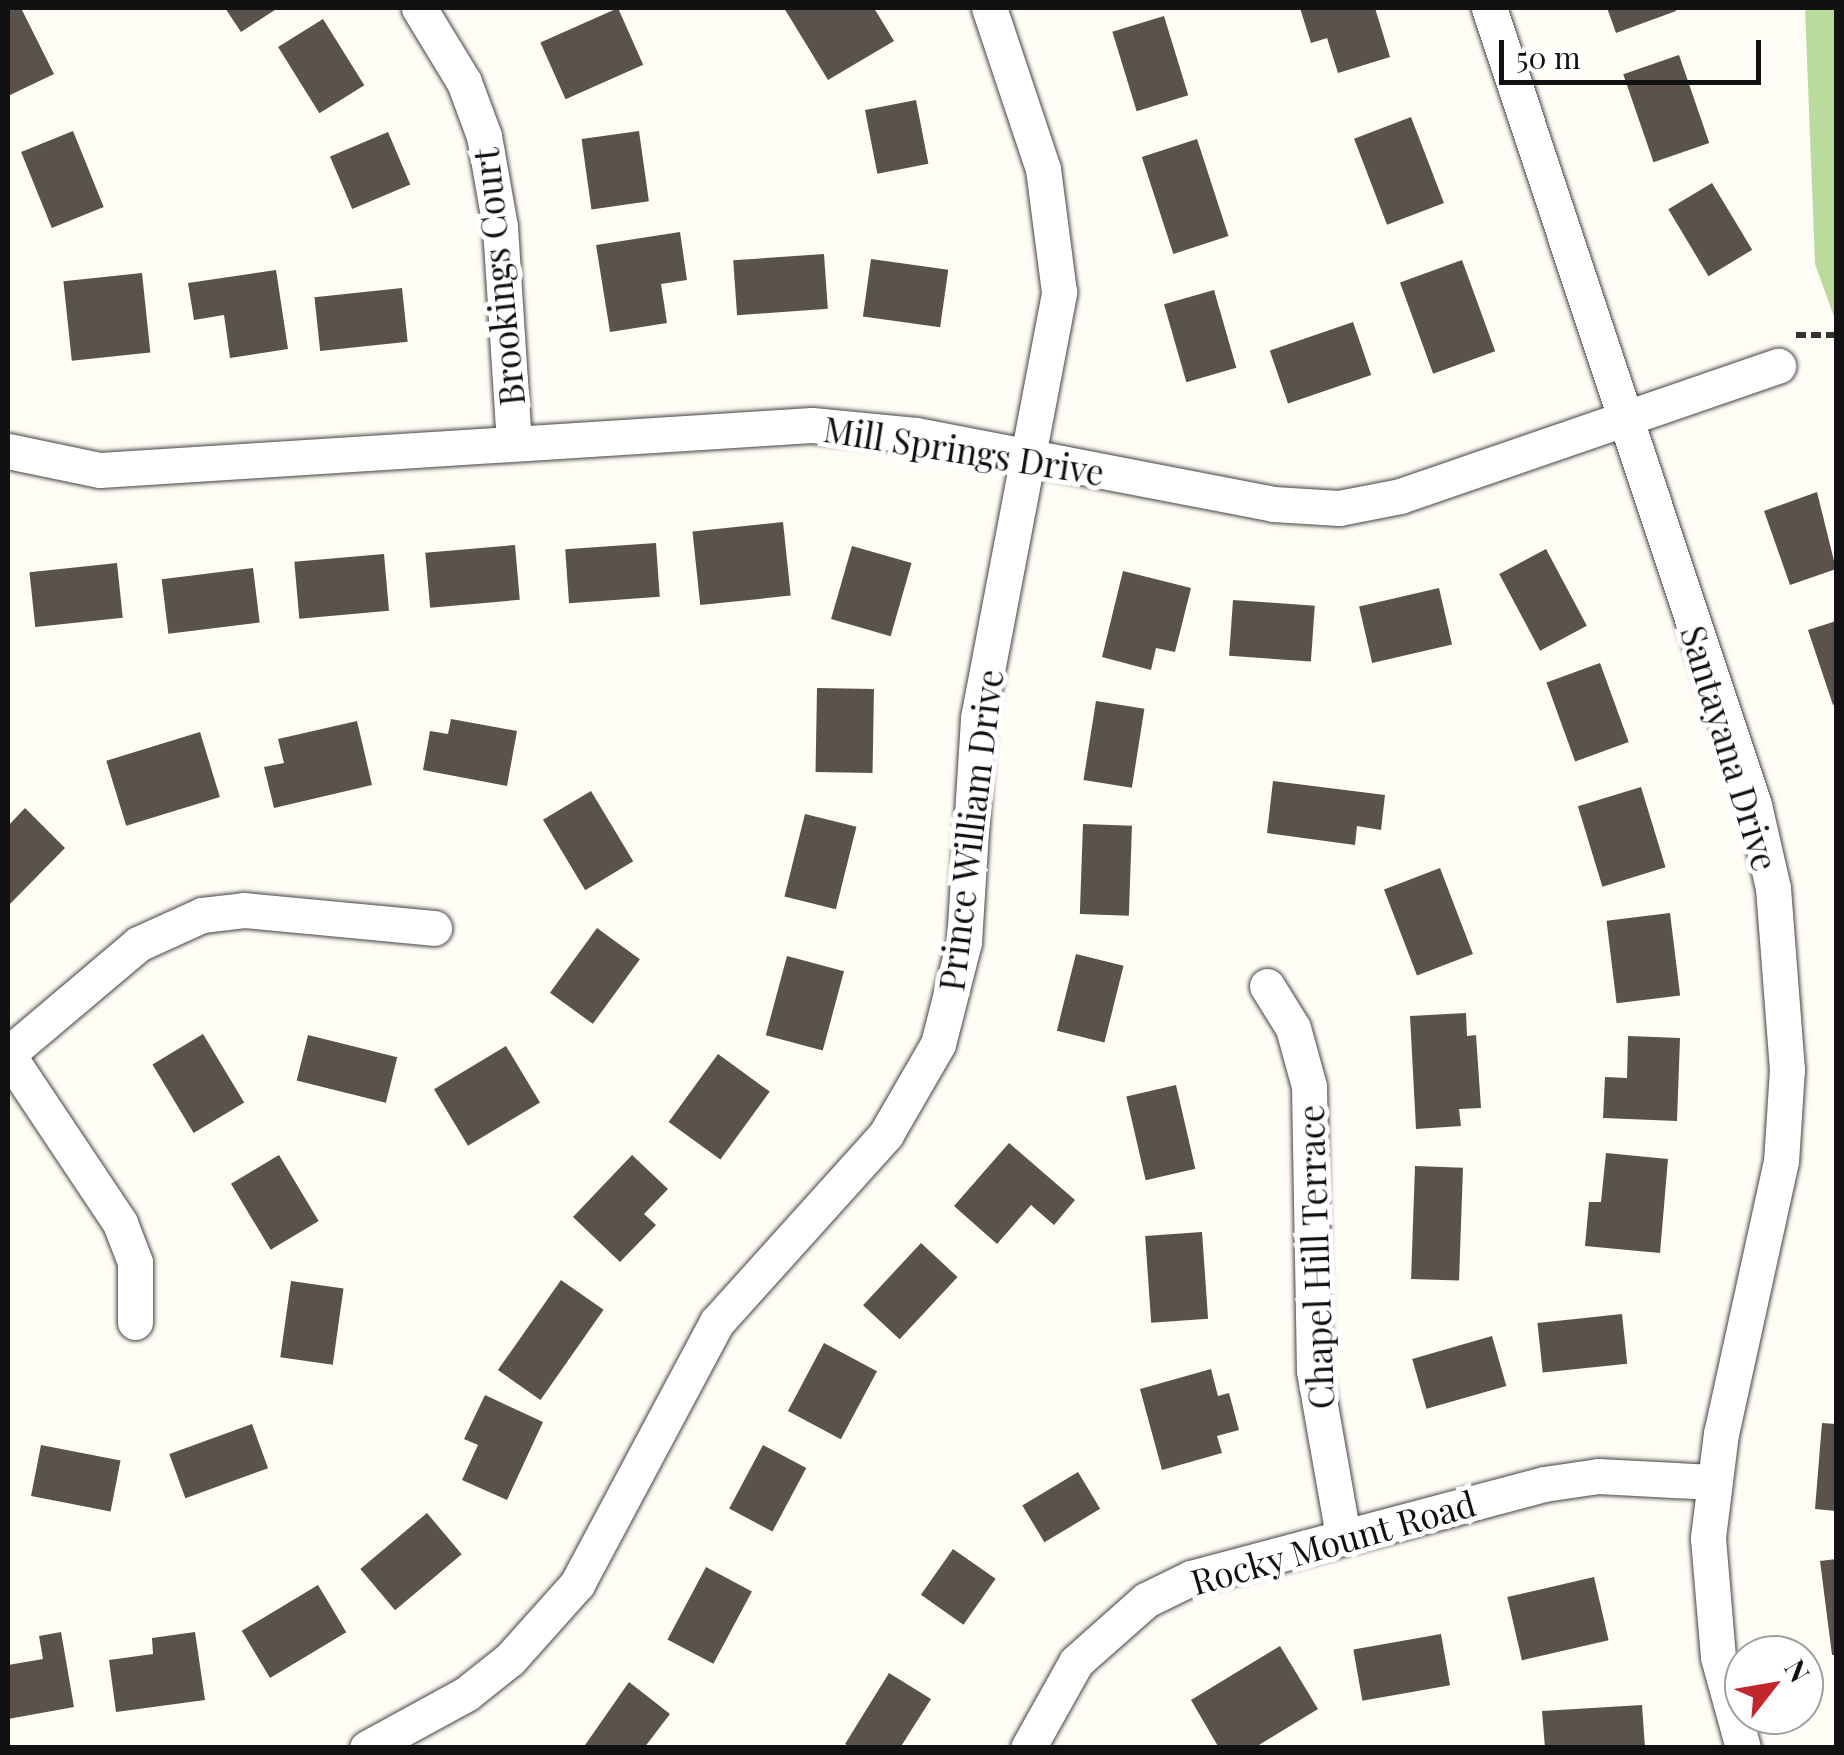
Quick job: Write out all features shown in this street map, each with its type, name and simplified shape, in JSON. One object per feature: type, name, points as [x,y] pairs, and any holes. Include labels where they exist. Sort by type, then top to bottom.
[{"type":"street","name":"Brookings Court","points":[[419,8],[464,82],[484,136],[500,226],[514,442]]},
{"type":"street","name":"Prince William Drive","points":[[368,1748],[466,1694],[534,1636],[598,1550],[717,1322],[870,1153],[916,1088],[955,992],[964,942],[978,718],[1056,327],[1059,263],[1043,169],[989,8]]},
{"type":"street","name":"Santayana Drive","points":[[1488,8],[1754,806],[1784,976],[1781,1161],[1713,1482],[1708,1588],[1743,1748]]},
{"type":"street","name":"Mill Springs Drive","points":[[8,451],[100,470],[812,425],[1029,456],[1273,504],[1339,508],[1400,496],[1778,366]]},
{"type":"street","points":[[135,1322],[135,1262],[120,1222],[8,1054],[138,944],[202,914],[244,910],[434,928]]},
{"type":"street","name":"Chapel Hill Terrace","points":[[1266,986],[1293,1028],[1309,1086],[1314,1371],[1343,1536]]},
{"type":"street","name":"Rocky Mount Road","points":[[1028,1748],[1076,1662],[1146,1600],[1190,1578],[1343,1536],[1598,1476],[1713,1482]]},
{"type":"green space","points":[[1805,8],[1836,8],[1836,322],[1815,264]]},
{"type":"building","points":[[8,8],[21,8],[54,74],[8,96]]},
{"type":"building","points":[[225,8],[278,8],[241,32]]},
{"type":"building","points":[[618,8],[643,65],[566,99],[540,43]]},
{"type":"building","points":[[784,8],[874,8],[894,41],[828,80]]},
{"type":"building","points":[[1300,8],[1375,8],[1390,57],[1338,73],[1327,38],[1311,43]]},
{"type":"building","points":[[1607,8],[1675,8],[1676,11],[1616,33]]},
{"type":"building","points":[[1164,16],[1188,95],[1137,111],[1112,32]]},
{"type":"building","points":[[323,19],[364,85],[319,113],[278,47]]},
{"type":"building","points":[[1679,55],[1709,143],[1653,162],[1623,74]]},
{"type":"building","points":[[916,100],[928,164],[877,174],[865,110]]},
{"type":"building","points":[[1411,117],[1444,203],[1387,225],[1354,139]]},
{"type":"building","points":[[73,131],[104,207],[52,228],[21,152]]},
{"type":"building","points":[[639,131],[649,201],[591,209],[582,139]]},
{"type":"building","points":[[388,132],[410,184],[352,209],[330,157]]},
{"type":"building","points":[[1197,139],[1229,236],[1173,254],[1142,157]]},
{"type":"building","points":[[1712,183],[1752,250],[1708,276],[1668,209]]},
{"type":"building","points":[[680,232],[687,280],[661,284],[667,323],[610,332],[596,245]]},
{"type":"building","points":[[824,254],[828,309],[737,315],[733,260]]},
{"type":"building","points":[[871,259],[948,270],[940,327],[863,316]]},
{"type":"building","points":[[1462,260],[1495,351],[1433,374],[1400,283]]},
{"type":"building","points":[[276,270],[288,349],[230,358],[224,315],[194,320],[188,283]]},
{"type":"building","points":[[142,273],[150,353],[72,361],[63,281]]},
{"type":"building","points":[[402,288],[408,342],[320,351],[314,297]]},
{"type":"building","points":[[1214,290],[1236,368],[1186,382],[1164,304]]},
{"type":"building","points":[[1353,322],[1371,375],[1288,404],[1270,351]]},
{"type":"building","points":[[1817,492],[1836,569],[1790,585],[1764,511]]},
{"type":"building","points":[[783,522],[791,596],[700,605],[692,532]]},
{"type":"building","points":[[656,543],[660,597],[569,603],[565,549]]},
{"type":"building","points":[[515,545],[520,600],[430,608],[425,553]]},
{"type":"building","points":[[852,546],[912,563],[891,636],[831,619]]},
{"type":"building","points":[[1546,549],[1587,626],[1540,651],[1499,574]]},
{"type":"building","points":[[384,554],[389,611],[299,619],[294,562]]},
{"type":"building","points":[[117,563],[123,618],[35,627],[29,572]]},
{"type":"building","points":[[253,568],[260,623],[168,634],[162,579]]},
{"type":"building","points":[[1123,571],[1191,588],[1175,652],[1156,648],[1151,670],[1102,657]]},
{"type":"building","points":[[1439,588],[1452,645],[1372,663],[1359,606]]},
{"type":"building","points":[[1233,600],[1315,606],[1311,662],[1229,656]]},
{"type":"building","points":[[1836,621],[1836,704],[1833,705],[1808,630]]},
{"type":"building","points":[[1600,663],[1629,742],[1575,761],[1546,682]]},
{"type":"building","points":[[817,688],[874,689],[873,773],[816,772]]},
{"type":"building","points":[[1096,701],[1144,709],[1132,788],[1083,780]]},
{"type":"building","points":[[451,719],[517,731],[507,786],[423,770],[430,731],[448,734]]},
{"type":"building","points":[[357,721],[372,785],[274,808],[264,767],[284,763],[278,739]]},
{"type":"building","points":[[200,732],[220,797],[126,826],[106,761]]},
{"type":"building","points":[[1273,781],[1385,795],[1381,830],[1357,826],[1355,845],[1267,833]]},
{"type":"building","points":[[1641,787],[1666,867],[1602,887],[1578,806]]},
{"type":"building","points":[[591,791],[633,861],[585,890],[543,820]]},
{"type":"building","points":[[25,808],[65,848],[8,906],[8,826]]},
{"type":"building","points":[[805,814],[856,827],[836,909],[784,896]]},
{"type":"building","points":[[1083,824],[1132,826],[1129,916],[1080,914]]},
{"type":"building","points":[[1440,868],[1473,954],[1417,975],[1384,890]]},
{"type":"building","points":[[1670,913],[1680,995],[1617,1003],[1606,921]]},
{"type":"building","points":[[597,928],[640,959],[593,1024],[550,993]]},
{"type":"building","points":[[1076,954],[1124,966],[1104,1043],[1057,1031]]},
{"type":"building","points":[[787,956],[844,971],[823,1050],[766,1035]]},
{"type":"building","points":[[1466,1013],[1467,1036],[1476,1035],[1481,1108],[1459,1109],[1461,1126],[1416,1129],[1410,1016]]},
{"type":"building","points":[[203,1034],[244,1103],[194,1133],[152,1064]]},
{"type":"building","points":[[308,1035],[397,1057],[386,1103],[297,1081]]},
{"type":"building","points":[[1628,1036],[1680,1038],[1677,1121],[1603,1118],[1605,1077],[1627,1078]]},
{"type":"building","points":[[506,1046],[540,1103],[468,1146],[434,1089]]},
{"type":"building","points":[[718,1054],[770,1092],[720,1160],[669,1122]]},
{"type":"building","points":[[1176,1085],[1195,1169],[1146,1180],[1126,1096]]},
{"type":"building","points":[[1009,1143],[1075,1200],[1054,1225],[1031,1205],[997,1244],[954,1206]]},
{"type":"building","points":[[1606,1153],[1668,1159],[1660,1253],[1585,1246],[1589,1202],[1601,1202]]},
{"type":"building","points":[[279,1155],[319,1221],[271,1250],[231,1184]]},
{"type":"building","points":[[632,1155],[668,1189],[644,1214],[656,1225],[620,1262],[573,1217]]},
{"type":"building","points":[[1415,1166],[1463,1168],[1459,1281],[1411,1279]]},
{"type":"building","points":[[1202,1232],[1208,1319],[1151,1323],[1145,1236]]},
{"type":"building","points":[[921,1243],[958,1277],[900,1339],[863,1305]]},
{"type":"building","points":[[561,1280],[604,1310],[541,1400],[498,1370]]},
{"type":"building","points":[[291,1281],[343,1288],[333,1365],[280,1357]]},
{"type":"building","points":[[1622,1314],[1627,1364],[1543,1373],[1537,1323]]},
{"type":"building","points":[[1492,1336],[1506,1386],[1427,1409],[1412,1359]]},
{"type":"building","points":[[824,1343],[877,1371],[841,1439],[788,1411]]},
{"type":"building","points":[[1211,1369],[1218,1396],[1229,1393],[1239,1430],[1217,1436],[1222,1453],[1162,1470],[1140,1389]]},
{"type":"building","points":[[485,1395],[543,1422],[507,1500],[462,1480],[478,1445],[464,1439]]},
{"type":"building","points":[[1822,1423],[1836,1424],[1836,1511],[1815,1509]]},
{"type":"building","points":[[252,1424],[268,1468],[185,1498],[169,1454]]},
{"type":"building","points":[[41,1445],[121,1460],[111,1512],[31,1496]]},
{"type":"building","points":[[763,1445],[806,1468],[772,1532],[729,1509]]},
{"type":"building","points":[[1078,1472],[1100,1509],[1044,1542],[1022,1505]]},
{"type":"building","points":[[427,1513],[462,1554],[395,1610],[360,1569]]},
{"type":"building","points":[[953,1549],[996,1579],[963,1625],[921,1595]]},
{"type":"building","points":[[1836,1559],[1836,1655],[1832,1655],[1820,1561]]},
{"type":"building","points":[[706,1567],[752,1591],[713,1664],[668,1639]]},
{"type":"building","points":[[1594,1577],[1609,1640],[1522,1660],[1507,1597]]},
{"type":"building","points":[[318,1585],[346,1632],[270,1678],[242,1631]]},
{"type":"building","points":[[61,1632],[74,1707],[8,1719],[8,1665],[43,1659],[39,1636]]},
{"type":"building","points":[[195,1632],[205,1700],[116,1712],[109,1660],[153,1654],[152,1638]]},
{"type":"building","points":[[1441,1634],[1450,1685],[1362,1701],[1353,1649]]},
{"type":"building","points":[[1280,1646],[1318,1709],[1254,1748],[1219,1748],[1191,1700]]},
{"type":"building","points":[[889,1673],[931,1699],[900,1748],[852,1748],[845,1744]]},
{"type":"building","points":[[629,1682],[670,1714],[644,1748],[583,1748]]},
{"type":"building","points":[[1642,1705],[1645,1748],[1545,1748],[1542,1711]]}]
